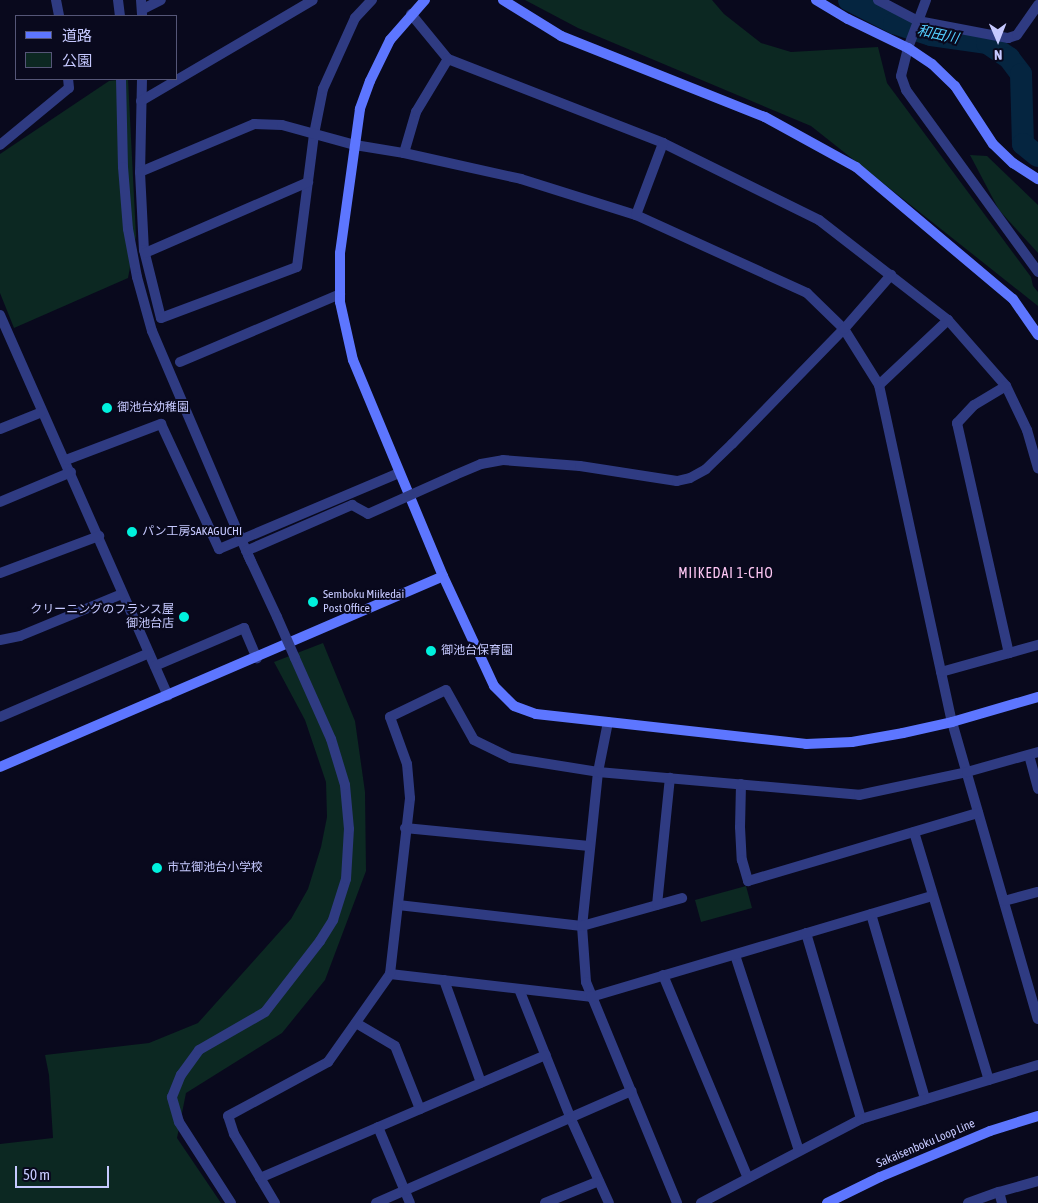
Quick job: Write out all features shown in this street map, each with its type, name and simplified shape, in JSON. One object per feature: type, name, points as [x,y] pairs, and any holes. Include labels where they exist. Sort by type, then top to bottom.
[{"type":"street","points":[[56,0],[59,15]]},
{"type":"street","points":[[118,0],[120,15]]},
{"type":"street","points":[[142,8],[160,0]]},
{"type":"street","points":[[178,79],[313,0]]},
{"type":"street","points":[[425,0],[390,40],[370,81],[360,109],[340,253],[340,294],[353,360],[398,472],[443,576],[494,686],[514,706],[536,714],[806,744],[852,742],[952,722],[1038,697]]},
{"type":"street","points":[[503,0],[561,36],[765,117],[856,167],[1013,299],[1038,334]]},
{"type":"street","points":[[816,0],[848,20],[908,48],[932,64],[954,86],[993,144],[1038,179]]},
{"type":"street","points":[[878,0],[918,20],[1008,38],[1017,35],[1038,5]]},
{"type":"street","points":[[926,0],[908,48],[901,76],[906,90],[1038,272]]},
{"type":"street","points":[[142,80],[140,172],[145,253],[161,318],[297,268],[314,134],[323,89],[355,18],[367,2]]},
{"type":"street","points":[[411,14],[448,59],[663,144],[819,220],[948,320],[1006,386],[1027,430],[1038,468]]},
{"type":"street","points":[[404,153],[416,112],[448,59]]},
{"type":"street","points":[[0,145],[69,88],[68,80]]},
{"type":"street","points":[[121,80],[128,229],[137,276],[152,330],[237,530],[330,739],[345,785],[349,829],[346,878],[333,920],[320,941],[264,1012],[199,1050],[181,1075],[172,1097],[179,1122],[231,1203]]},
{"type":"street","points":[[141,101],[177,80]]},
{"type":"street","points":[[140,172],[254,124],[282,125],[355,145],[404,153],[521,179],[636,215],[807,294],[844,329],[879,385],[952,722],[1004,901],[1033,983],[1038,1020]]},
{"type":"street","points":[[636,215],[663,144]]},
{"type":"street","points":[[145,253],[308,182]]},
{"type":"street","points":[[248,555],[352,504],[368,514],[481,464],[509,460],[631,472],[677,481],[690,478],[706,469],[725,450],[844,329],[890,275]]},
{"type":"street","points":[[180,362],[340,294]]},
{"type":"street","points":[[0,315],[42,412],[66,460],[122,594],[168,696]]},
{"type":"street","points":[[879,385],[948,320]]},
{"type":"street","points":[[1006,386],[974,405],[957,423],[1009,653]]},
{"type":"street","points":[[0,429],[42,412]]},
{"type":"street","points":[[66,460],[161,424],[219,549],[398,472]]},
{"type":"street","points":[[0,502],[71,472]]},
{"type":"street","points":[[0,572],[99,536]]},
{"type":"street","points":[[0,767],[257,658],[443,576]]},
{"type":"street","points":[[0,640],[20,636],[122,594]]},
{"type":"street","points":[[155,666],[244,628],[257,658]]},
{"type":"street","points":[[941,672],[1038,645]]},
{"type":"street","points":[[0,717],[149,652]]},
{"type":"street","points":[[275,1203],[234,1134],[228,1116],[328,1062],[390,974],[405,828],[410,798],[407,764],[390,717],[446,690],[474,740],[511,758],[598,772],[859,794],[967,772],[1033,754],[1038,790]]},
{"type":"street","points":[[608,722],[598,772],[582,926],[586,982],[678,1203]]},
{"type":"street","points":[[657,904],[670,778]]},
{"type":"street","points":[[741,784],[740,827],[742,860],[748,881],[978,814]]},
{"type":"street","points":[[405,828],[589,846]]},
{"type":"street","points":[[914,832],[989,1080]]},
{"type":"street","points":[[1004,901],[1038,892]]},
{"type":"street","points":[[390,974],[591,997],[932,896]]},
{"type":"street","points":[[398,906],[582,926],[682,898]]},
{"type":"street","points":[[871,914],[925,1099]]},
{"type":"street","points":[[806,934],[860,1119]]},
{"type":"street","points":[[734,955],[799,1152]]},
{"type":"street","points":[[663,976],[748,1178]]},
{"type":"street","points":[[444,980],[481,1083]]},
{"type":"street","points":[[519,989],[571,1119],[608,1203]]},
{"type":"street","points":[[356,1023],[395,1046],[420,1109]]},
{"type":"street","points":[[260,1178],[546,1055]]},
{"type":"street","points":[[701,1203],[860,1119],[1038,1064]]},
{"type":"street","points":[[376,1203],[571,1119],[631,1091]]},
{"type":"street","name":"Sakaisenboku Loop Line","points":[[827,1203],[990,1131],[1038,1116]]},
{"type":"street","points":[[378,1127],[410,1203]]},
{"type":"street","points":[[545,1203],[599,1181]]},
{"type":"street","points":[[968,1203],[1038,1181]]},
{"type":"street","points":[[999,1192],[1002,1203]]},
{"type":"green space","points":[[525,0],[712,0],[724,14],[761,43],[791,52],[878,47],[887,83],[1031,277],[1033,286],[1038,292],[1038,306],[811,126],[578,28]]},
{"type":"green space","points":[[128,80],[136,236],[128,278],[14,328],[0,293],[0,154],[109,81]]},
{"type":"green space","points":[[970,155],[987,156],[1038,205],[1038,253],[999,210]]},
{"type":"green space","points":[[323,643],[355,721],[365,792],[366,871],[325,980],[282,1033],[186,1093],[177,1138],[221,1203],[0,1203],[0,1144],[53,1138],[49,1075],[45,1055],[149,1043],[198,1023],[291,919],[308,889],[321,847],[327,817],[326,782],[305,720],[274,662]]},
{"type":"green space","points":[[746,886],[752,908],[701,922],[695,900]]},
{"type":"waterway","name":"和田川","points":[[849,0],[894,23],[931,35],[987,43],[1009,58],[1021,74],[1023,144],[1038,156]]},
{"type":"place","name":"御池台幼稚園","points":[[107,408]]},
{"type":"place","name":"パン工房SAKAGUCHI","points":[[132,532]]},
{"type":"place","name":"Semboku Miikedai Post Office","points":[[313,602]]},
{"type":"place","name":"クリーニングのフランス屋 御池台店","points":[[184,617]]},
{"type":"place","name":"御池台保育園","points":[[431,651]]},
{"type":"place","name":"市立御池台小学校","points":[[157,868]]},
{"type":"district","name":"MIIKEDAI 1-CHO","points":[[726,573]]}]
